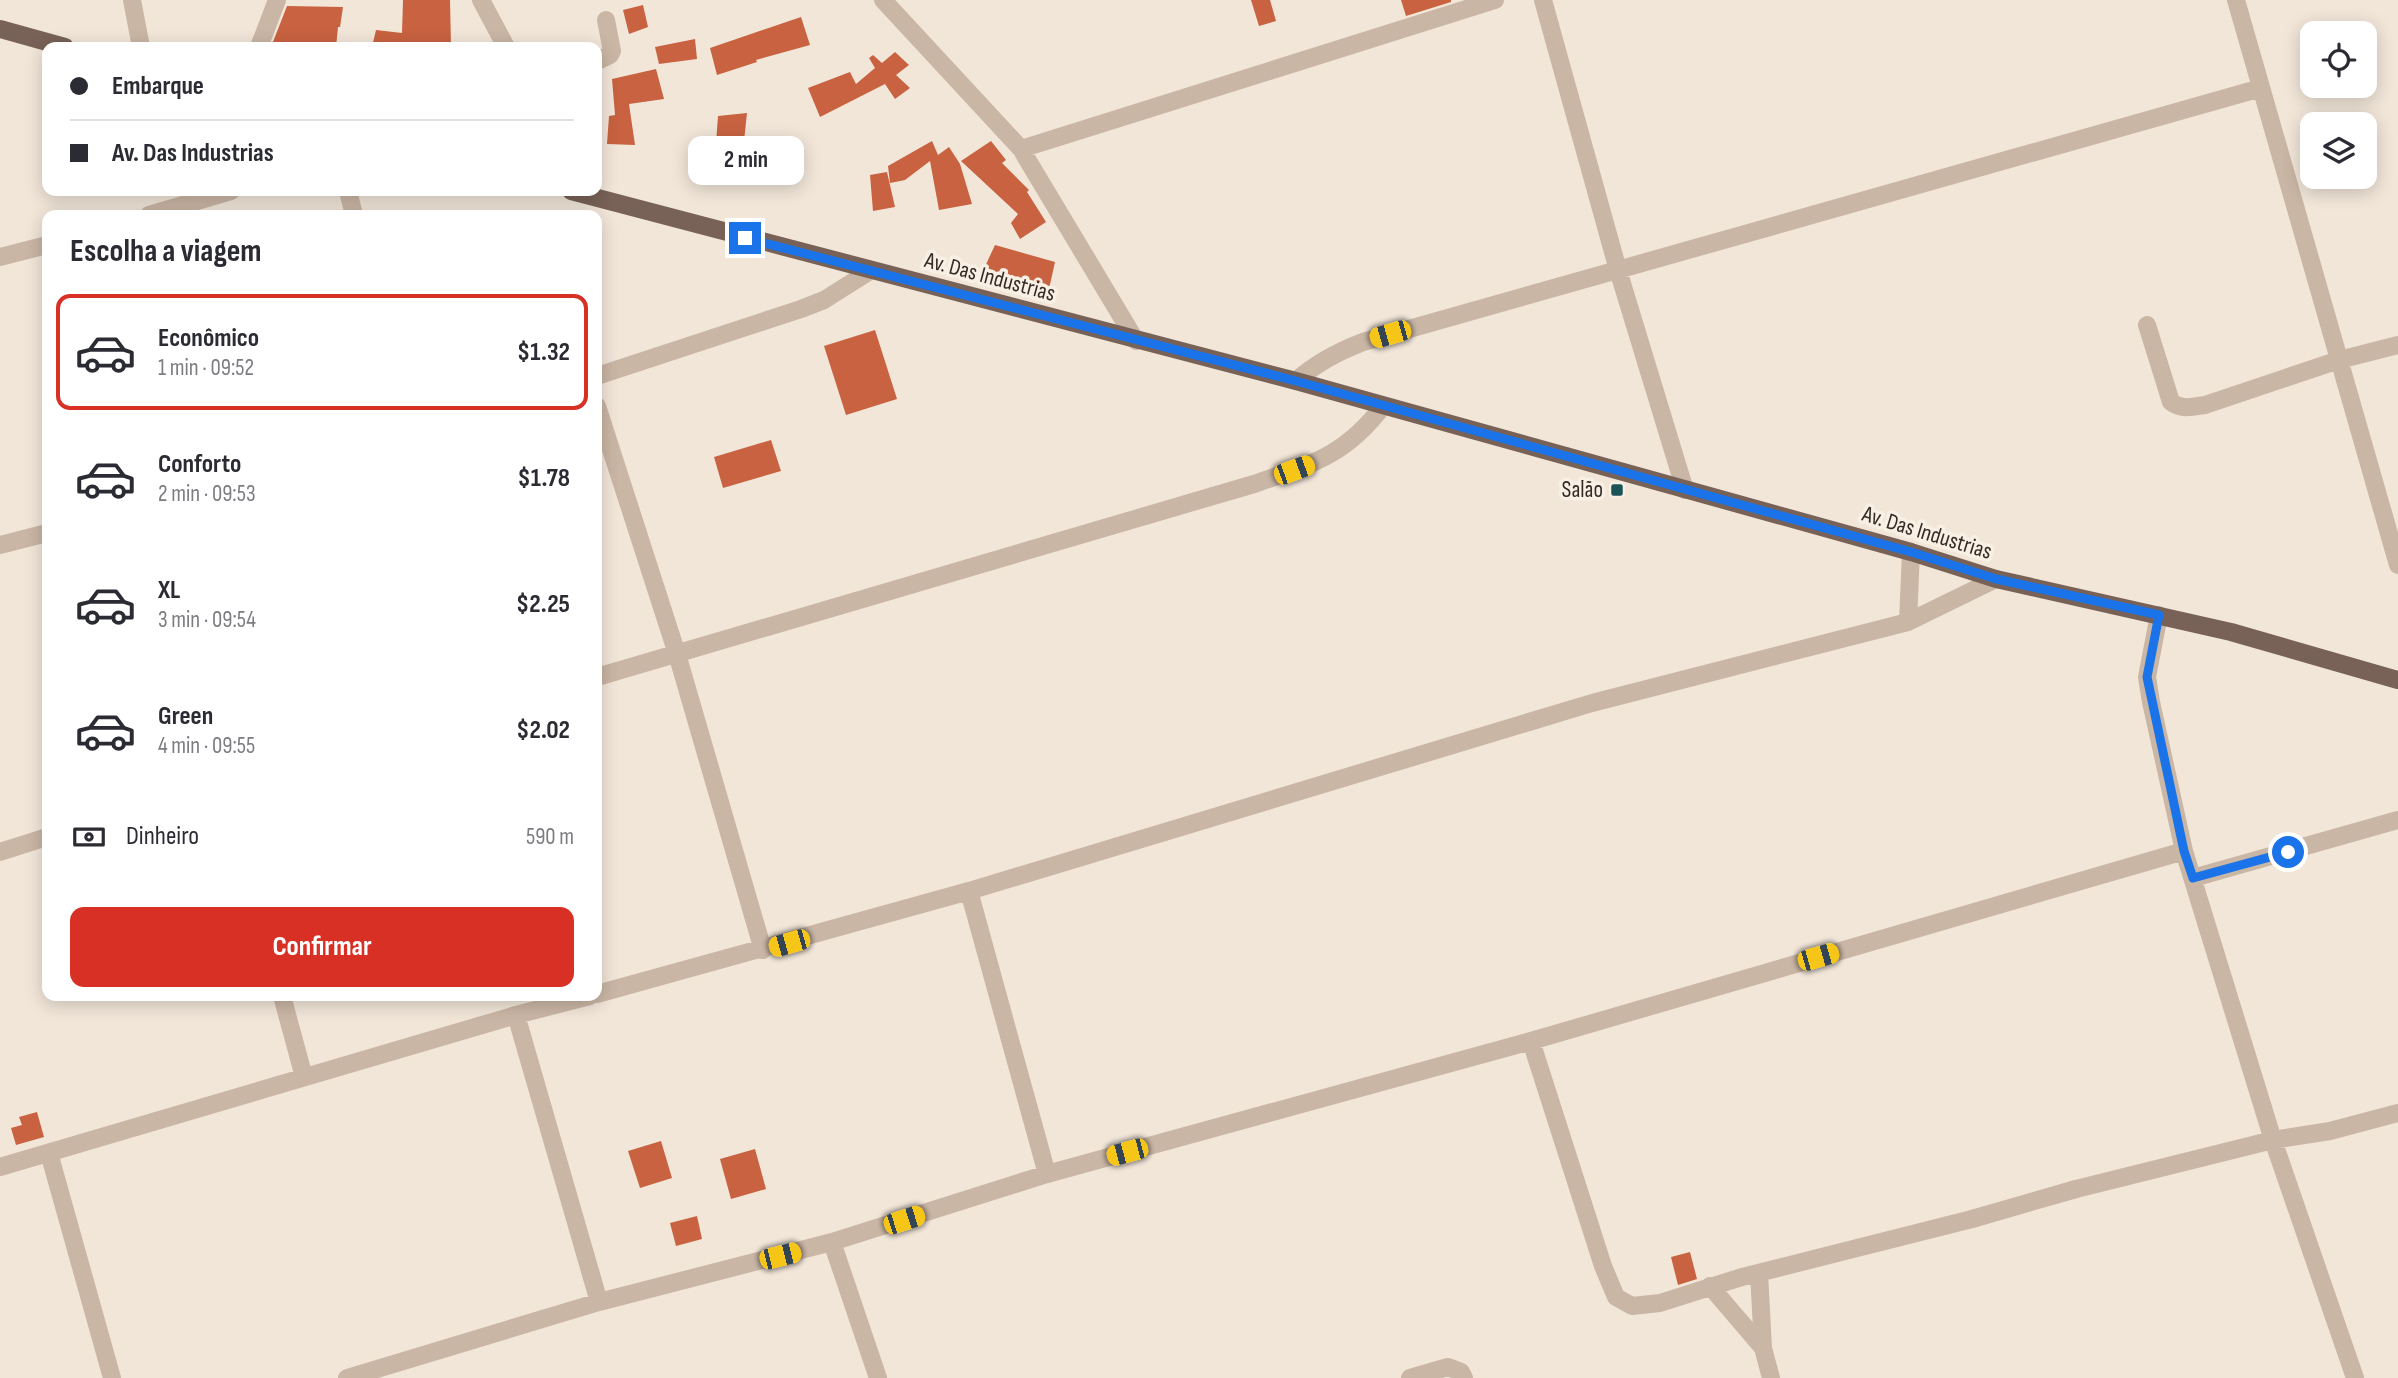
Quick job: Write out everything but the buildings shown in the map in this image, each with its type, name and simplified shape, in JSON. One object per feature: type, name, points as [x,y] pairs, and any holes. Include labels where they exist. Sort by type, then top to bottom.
[{"type":"main road","points":[[0,29],[47,42]]},
{"type":"main road","name":"Av. Das Industrias","points":[[590,196],[1296,381],[1911,552],[1996,579],[2231,632],[2398,680]]},
{"type":"street","points":[[132,0],[140,42]]},
{"type":"street","points":[[261,42],[276,0]]},
{"type":"street","points":[[481,0],[503,42]]},
{"type":"street","points":[[1021,149],[1495,0]]},
{"type":"street","points":[[1543,0],[1618,270],[1685,490]]},
{"type":"street","points":[[2236,0],[2398,565]]},
{"type":"street","points":[[884,1],[1021,149],[1136,341]]},
{"type":"street","points":[[602,59],[612,51],[606,20]]},
{"type":"street","points":[[1296,381],[1312,367],[1337,352],[1363,342],[2261,88]]},
{"type":"street","points":[[166,210],[214,196]]},
{"type":"street","points":[[0,257],[42,246]]},
{"type":"street","points":[[602,374],[801,309],[824,300],[870,271]]},
{"type":"street","points":[[2147,325],[2171,402],[2178,407],[2205,405],[2339,360],[2398,345]]},
{"type":"street","points":[[602,676],[1254,484],[1314,463],[1338,451],[1390,409]]},
{"type":"street","points":[[602,422],[677,654],[763,950]]},
{"type":"street","points":[[0,545],[42,534]]},
{"type":"street","points":[[1908,622],[1911,552]]},
{"type":"street","points":[[602,993],[969,891],[1592,703],[1908,622],[1996,579]]},
{"type":"street","points":[[2159,615],[2147,677],[2184,851],[2273,1140],[2355,1378]]},
{"type":"street","points":[[2193,878],[2398,820]]},
{"type":"street","points":[[0,852],[42,839]]},
{"type":"street","points":[[347,1378],[599,1302],[832,1242],[1046,1174],[1531,1041],[2184,851]]},
{"type":"street","points":[[969,891],[1046,1174]]},
{"type":"street","points":[[283,1001],[304,1077]]},
{"type":"street","points":[[0,1167],[571,1001]]},
{"type":"street","points":[[516,1015],[599,1302]]},
{"type":"street","points":[[1531,1041],[1602,1266],[1616,1297],[1632,1306],[1660,1303],[1710,1286],[1972,1219],[2076,1189],[2273,1140],[2330,1132],[2398,1114]]},
{"type":"street","points":[[49,1153],[111,1378]]},
{"type":"street","points":[[832,1242],[877,1378]]},
{"type":"street","points":[[1759,1273],[1763,1348],[1771,1378]]},
{"type":"street","points":[[1710,1286],[1763,1348]]},
{"type":"street","points":[[1410,1378],[1448,1367],[1461,1372],[1464,1378]]},
{"type":"place","name":"Salão","points":[[1617,490]]},
{"type":"route","points":[[745,238],[1296,381],[1911,552],[1996,579],[2159,615],[2147,677],[2184,851],[2193,878],[2288,852]]}]
